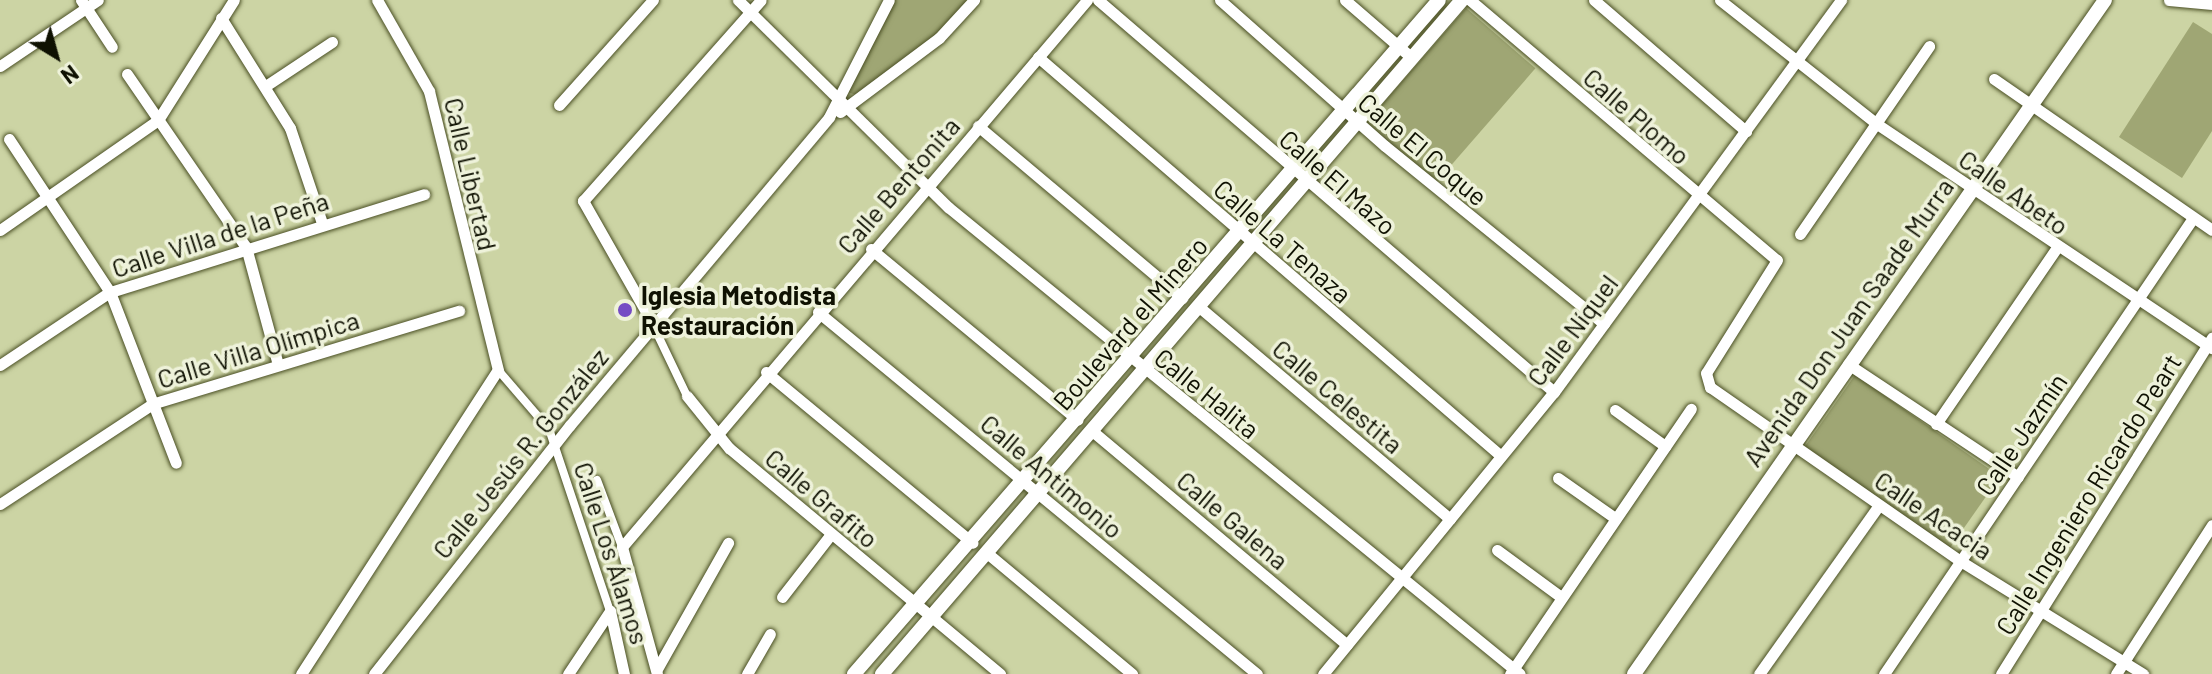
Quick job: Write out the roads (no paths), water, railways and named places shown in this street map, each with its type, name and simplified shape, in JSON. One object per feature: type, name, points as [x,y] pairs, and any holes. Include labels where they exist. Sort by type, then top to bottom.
[{"type":"street","points":[[0,66],[84,4],[98,0]]},
{"type":"street","points":[[0,230],[158,120],[234,0]]},
{"type":"street","name":"Calle Libertad","points":[[377,0],[429,91],[498,370]]},
{"type":"street","points":[[559,105],[653,0]]},
{"type":"street","name":"Calle Halita","points":[[738,0],[925,187],[1515,672]]},
{"type":"street","points":[[653,324],[583,201],[761,0]]},
{"type":"street","name":"Calle Jesús R. González","points":[[840,105],[889,0]]},
{"type":"street","name":"Calle Jesús R. González","points":[[374,674],[554,445],[829,117],[840,105],[939,38],[974,0]]},
{"type":"street","name":"Calle Bentonita","points":[[622,547],[766,372],[1087,0]]},
{"type":"street","name":"Calle El Mazo","points":[[1098,0],[1305,183],[1554,392]]},
{"type":"street","name":"Calle El Coque","points":[[1220,0],[1357,123],[1604,324]]},
{"type":"street","points":[[1345,0],[1412,58]]},
{"type":"street","name":"Boulevard el Minero","points":[[854,674],[973,543],[1439,0]]},
{"type":"street","name":"Boulevard el Minero","points":[[882,674],[1462,0]]},
{"type":"street","name":"Calle Plomo","points":[[1470,0],[1697,198],[1777,260],[1707,383]]},
{"type":"street","points":[[1594,0],[1746,131]]},
{"type":"street","name":"Calle Abeto","points":[[1720,0],[1795,65],[1877,124],[2137,304],[2210,344]]},
{"type":"street","name":"Calle Níquel","points":[[1323,674],[1554,392],[1841,0]]},
{"type":"street","name":"Avenida Don Juan Saade Murra","points":[[1634,674],[1970,188],[2105,0]]},
{"type":"street","points":[[2169,0],[2212,4]]},
{"type":"street","points":[[84,4],[112,47]]},
{"type":"street","points":[[221,18],[267,85],[290,128],[322,223]]},
{"type":"street","points":[[267,85],[332,42]]},
{"type":"street","points":[[1800,234],[1929,46]]},
{"type":"street","name":"Calle La Tenaza","points":[[1038,57],[1501,456]]},
{"type":"street","points":[[127,74],[246,247],[278,365]]},
{"type":"street","points":[[1994,79],[2212,230]]},
{"type":"street","points":[[978,126],[1182,298]]},
{"type":"street","points":[[9,139],[110,292],[176,463]]},
{"type":"street","name":"Calle Villa de la Peña","points":[[0,365],[110,292],[322,223],[424,194]]},
{"type":"street","name":"Calle Jazmín","points":[[1884,674],[2193,218]]},
{"type":"street","points":[[871,249],[1078,420]]},
{"type":"street","points":[[1936,424],[2056,249]]},
{"type":"street","name":"Calle Celestita","points":[[1198,306],[1450,519]]},
{"type":"street","name":"Calle Villa Olímpica","points":[[0,504],[152,404],[459,311]]},
{"type":"street","name":"Calle Antimonio","points":[[818,312],[1257,674]]},
{"type":"street","name":"Calle Grafito","points":[[653,324],[687,396],[714,435],[1000,674]]},
{"type":"street","name":"Calle Ingeniero Ricardo Peart","points":[[2001,674],[2210,344]]},
{"type":"street","points":[[1848,364],[2018,477]]},
{"type":"street","points":[[301,674],[498,370]]},
{"type":"street","name":"Calle Los Álamos","points":[[498,370],[526,394],[554,445],[610,611],[624,674]]},
{"type":"street","points":[[766,372],[973,543]]},
{"type":"street","name":"Calle Acacia","points":[[1707,383],[1962,562],[2143,674]]},
{"type":"street","points":[[1515,672],[1561,597],[1691,409]]},
{"type":"street","points":[[1615,410],[1665,446]]},
{"type":"street","name":"Calle Galena","points":[[1091,430],[1347,645]]},
{"type":"street","points":[[1558,478],[1615,518]]},
{"type":"street","name":"Calle Los Álamos","points":[[597,480],[622,547],[657,671]]},
{"type":"street","points":[[1759,674],[1879,505]]},
{"type":"street","points":[[2116,674],[2212,525]]},
{"type":"street","points":[[782,597],[831,534]]},
{"type":"street","points":[[657,671],[728,543]]},
{"type":"street","points":[[1497,550],[1561,597]]},
{"type":"street","points":[[987,553],[1132,674]]},
{"type":"street","points":[[568,674],[610,611]]},
{"type":"street","points":[[747,674],[770,634]]},
{"type":"place","name":"Iglesia Metodista Restauración","points":[[625,310]]}]
